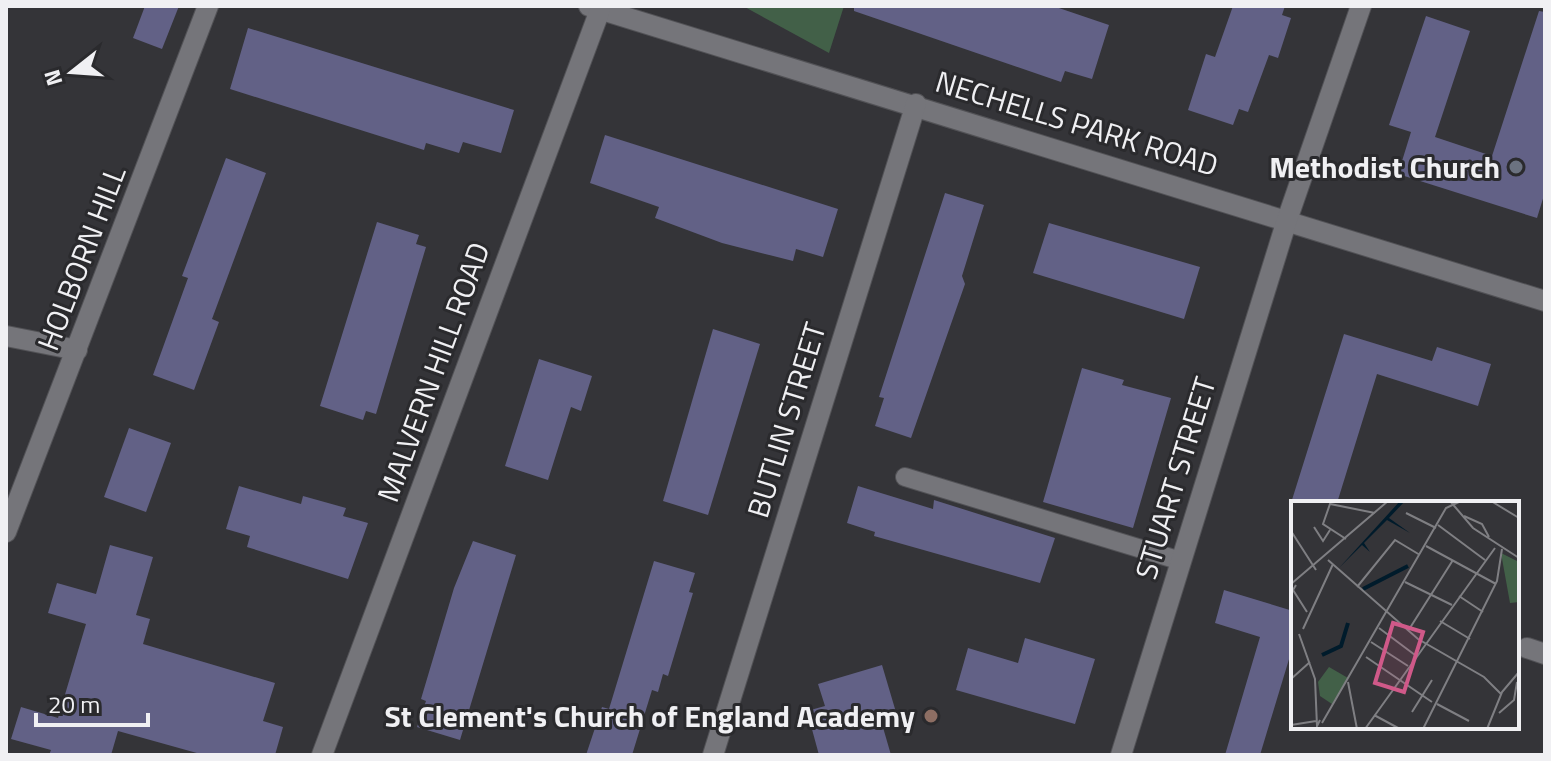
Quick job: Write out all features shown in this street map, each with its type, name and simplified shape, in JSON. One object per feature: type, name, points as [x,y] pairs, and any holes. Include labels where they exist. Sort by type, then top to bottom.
[{"type":"street","name":"HOLBORN HILL","points":[[6,532],[208,6]]},
{"type":"street","name":"STUART STREET","points":[[1121,755],[1287,220],[1361,6]]},
{"type":"street","name":"NECHELLS PARK ROAD","points":[[594,8],[916,104],[1545,301]]},
{"type":"street","name":"MALVERN HILL ROAD","points":[[322,755],[594,8]]},
{"type":"street","name":"BUTLIN STREET","points":[[713,755],[916,104]]},
{"type":"street","points":[[6,336],[77,350]]},
{"type":"lane","points":[[905,477],[1181,561]]},
{"type":"green space","points":[[743,6],[844,6],[829,53]]},
{"type":"building","points":[[145,6],[179,6],[162,49],[133,38]]},
{"type":"building","points":[[854,6],[1053,6],[1109,25],[1092,79],[1065,71],[1061,82],[854,11]]},
{"type":"building","points":[[1233,6],[1285,6],[1282,15],[1291,18],[1278,58],[1269,55],[1248,112],[1239,109],[1233,125],[1188,110],[1206,54],[1215,57]]},
{"type":"building","points":[[1539,11],[1545,12],[1545,192],[1537,218],[1398,174],[1411,132],[1389,125],[1426,16],[1470,31],[1435,137],[1492,156]]},
{"type":"building","points":[[248,28],[514,110],[501,153],[463,142],[459,153],[426,143],[424,150],[230,89]]},
{"type":"building","points":[[605,135],[838,209],[823,257],[796,249],[793,261],[722,243],[655,218],[659,207],[590,183]]},
{"type":"building","points":[[226,158],[266,173],[212,319],[219,322],[194,390],[153,375],[188,278],[182,276]]},
{"type":"building","points":[[945,193],[984,205],[962,276],[965,284],[911,438],[875,426],[884,398],[879,397]]},
{"type":"building","points":[[377,222],[419,235],[416,244],[426,247],[376,414],[366,411],[363,420],[320,406]]},
{"type":"building","points":[[1049,223],[1200,267],[1184,319],[1033,273]]},
{"type":"building","points":[[713,329],[760,344],[708,515],[663,501]]},
{"type":"building","points":[[1344,334],[1432,361],[1437,347],[1491,364],[1478,406],[1377,374],[1338,501],[1292,501]]},
{"type":"building","points":[[539,359],[592,376],[581,411],[571,407],[548,480],[505,466]]},
{"type":"building","points":[[1082,368],[1124,380],[1122,385],[1171,398],[1133,528],[1043,502]]},
{"type":"building","points":[[129,428],[171,443],[146,512],[104,497]]},
{"type":"building","points":[[239,486],[301,504],[303,496],[346,508],[343,516],[368,523],[348,579],[247,547],[250,536],[226,529]]},
{"type":"building","points":[[858,486],[933,509],[934,500],[1055,538],[1040,583],[874,536],[875,532],[847,523]]},
{"type":"building","points":[[473,541],[516,555],[460,740],[417,727],[426,701],[421,699],[454,588]]},
{"type":"building","points":[[110,545],[153,557],[136,615],[150,619],[143,644],[275,683],[263,721],[283,727],[275,755],[204,755],[118,731],[111,755],[49,755],[51,750],[11,739],[21,707],[58,718],[86,624],[48,613],[57,583],[96,594]]},
{"type":"building","points":[[654,561],[695,573],[689,592],[693,593],[668,676],[663,674],[658,692],[652,690],[632,755],[586,755],[602,707],[609,709]]},
{"type":"building","points":[[1224,590],[1291,610],[1291,653],[1260,755],[1225,755],[1260,637],[1215,623]]},
{"type":"building","points":[[1025,638],[1095,659],[1075,724],[956,690],[968,648],[1018,663]]},
{"type":"building","points":[[882,665],[898,719],[882,724],[891,755],[819,755],[807,711],[825,706],[818,684]]},
{"type":"place","name":"Methodist Church","points":[[1516,167]]},
{"type":"place","name":"St Clement's Church of England Academy","points":[[931,716]]}]
